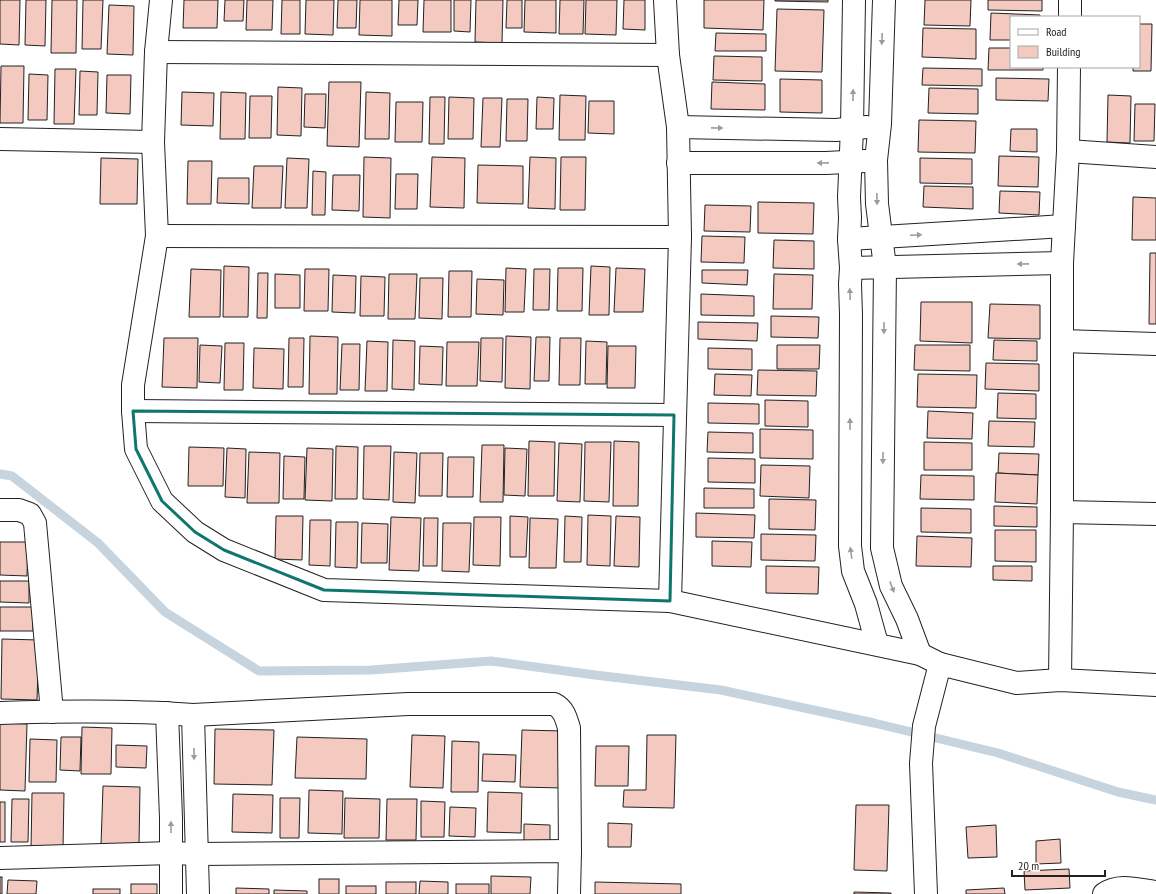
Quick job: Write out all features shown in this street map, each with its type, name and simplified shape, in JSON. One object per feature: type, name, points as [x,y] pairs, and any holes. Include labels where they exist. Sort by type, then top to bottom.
[{"type":"street","points":[[161,0],[156,52],[153,142],[157,236],[133,385],[133,411],[136,449],[162,501],[194,532],[224,550],[324,590],[670,601],[920,654],[940,664],[1017,683],[1060,680],[1156,685]]},
{"type":"street","points":[[665,0],[668,55],[678,127],[680,237],[670,601]]},
{"type":"street","points":[[854,0],[852,128],[849,197],[851,268],[850,546],[853,571],[866,604],[877,644]]},
{"type":"street","points":[[884,0],[880,124],[876,160],[877,204],[885,267],[882,548],[891,586],[907,619],[920,654]]},
{"type":"street","points":[[1070,0],[1070,16]]},
{"type":"street","points":[[156,52],[668,55]]},
{"type":"street","points":[[1060,680],[1062,263],[1068,151],[1069,68]]},
{"type":"street","points":[[678,127],[836,130],[880,124]]},
{"type":"street","points":[[0,139],[153,142]]},
{"type":"street","points":[[1068,151],[1156,157]]},
{"type":"street","points":[[678,163],[826,163],[876,160]]},
{"type":"street","points":[[849,239],[1064,226]]},
{"type":"street","points":[[157,236],[680,237]]},
{"type":"street","points":[[851,268],[1062,263]]},
{"type":"street","points":[[1062,341],[1156,344]]},
{"type":"street","points":[[133,411],[674,415]]},
{"type":"street","points":[[0,510],[19,510],[30,514],[35,523],[52,712]]},
{"type":"street","points":[[1062,512],[1156,514]]},
{"type":"street","points":[[926,894],[921,763],[924,726],[940,664]]},
{"type":"street","points":[[0,713],[167,713],[193,715],[408,704],[554,704],[558,706],[565,714],[569,728],[569,894]]},
{"type":"street","points":[[167,713],[172,853],[171,894]]},
{"type":"street","points":[[193,715],[198,894]]},
{"type":"street","points":[[0,858],[172,853],[570,851]]},
{"type":"street","points":[[1104,894],[1111,889],[1118,888],[1156,892]]},
{"type":"highlighted area","points":[[133,411],[674,415],[670,601],[324,590],[224,550],[195,532],[162,501],[136,449]]},
{"type":"building","points":[[0,0],[20,0],[19,45],[0,44]]},
{"type":"building","points":[[26,0],[46,0],[45,46],[25,45]]},
{"type":"building","points":[[52,0],[77,0],[76,53],[51,53]]},
{"type":"building","points":[[83,0],[103,0],[101,49],[82,49]]},
{"type":"building","points":[[184,0],[218,0],[217,28],[183,28]]},
{"type":"building","points":[[225,0],[244,0],[243,21],[224,21]]},
{"type":"building","points":[[247,0],[273,0],[272,30],[246,30]]},
{"type":"building","points":[[282,0],[300,0],[300,34],[281,34]]},
{"type":"building","points":[[306,0],[334,0],[333,35],[305,34]]},
{"type":"building","points":[[338,0],[357,0],[356,28],[337,28]]},
{"type":"building","points":[[360,0],[392,0],[392,36],[359,35]]},
{"type":"building","points":[[399,0],[418,0],[417,25],[398,25]]},
{"type":"building","points":[[424,0],[451,0],[451,32],[423,32]]},
{"type":"building","points":[[454,0],[471,0],[470,32],[454,31]]},
{"type":"building","points":[[476,0],[503,0],[502,43],[475,42]]},
{"type":"building","points":[[507,0],[522,0],[522,28],[506,28]]},
{"type":"building","points":[[525,0],[556,0],[556,33],[524,32]]},
{"type":"building","points":[[560,0],[584,0],[583,34],[559,34]]},
{"type":"building","points":[[586,0],[617,0],[616,35],[585,34]]},
{"type":"building","points":[[624,0],[645,0],[645,30],[623,29]]},
{"type":"building","points":[[704,0],[764,0],[763,30],[704,28]]},
{"type":"building","points":[[828,0],[828,2],[775,1]]},
{"type":"building","points":[[925,0],[971,0],[970,26],[924,25]]},
{"type":"building","points":[[988,0],[1042,0],[1042,11],[988,10]]},
{"type":"building","points":[[109,5],[134,6],[133,55],[107,54]]},
{"type":"building","points":[[777,9],[824,10],[822,72],[775,71]]},
{"type":"building","points":[[991,13],[1040,15],[1010,16],[1010,40],[990,40]]},
{"type":"building","points":[[1140,24],[1152,24],[1151,71],[1133,71],[1133,68],[1140,68]]},
{"type":"building","points":[[923,28],[976,29],[976,59],[922,57]]},
{"type":"building","points":[[716,33],[766,34],[766,51],[715,51]]},
{"type":"building","points":[[989,48],[1010,48],[1010,68],[1043,68],[1043,70],[988,70]]},
{"type":"building","points":[[714,56],[762,57],[762,81],[713,80]]},
{"type":"building","points":[[1,66],[24,66],[23,123],[0,123]]},
{"type":"building","points":[[923,68],[982,69],[982,86],[922,85]]},
{"type":"building","points":[[55,69],[76,69],[74,124],[54,124]]},
{"type":"building","points":[[80,71],[98,72],[97,115],[79,115]]},
{"type":"building","points":[[29,74],[48,75],[47,120],[28,120]]},
{"type":"building","points":[[107,75],[131,75],[130,114],[106,113]]},
{"type":"building","points":[[996,78],[1049,79],[1048,101],[996,100]]},
{"type":"building","points":[[780,79],[822,80],[822,113],[780,112]]},
{"type":"building","points":[[329,82],[361,82],[359,147],[327,146]]},
{"type":"building","points":[[712,82],[765,84],[765,110],[711,109]]},
{"type":"building","points":[[278,87],[302,88],[301,136],[277,135]]},
{"type":"building","points":[[929,88],[978,89],[978,114],[928,113]]},
{"type":"building","points":[[182,92],[214,93],[213,126],[181,125]]},
{"type":"building","points":[[221,92],[246,93],[245,139],[220,139]]},
{"type":"building","points":[[366,92],[390,93],[389,139],[365,139]]},
{"type":"building","points":[[305,94],[326,94],[325,128],[304,127]]},
{"type":"building","points":[[560,95],[586,96],[585,140],[559,140]]},
{"type":"building","points":[[1108,95],[1131,96],[1130,143],[1107,142]]},
{"type":"building","points":[[250,96],[272,96],[271,138],[249,138]]},
{"type":"building","points":[[430,97],[445,97],[444,144],[429,144]]},
{"type":"building","points":[[449,97],[474,98],[473,139],[448,139]]},
{"type":"building","points":[[537,97],[554,98],[553,129],[536,129]]},
{"type":"building","points":[[483,98],[502,98],[500,147],[481,147]]},
{"type":"building","points":[[507,99],[528,99],[527,141],[506,141]]},
{"type":"building","points":[[589,101],[614,101],[614,134],[588,133]]},
{"type":"building","points":[[396,102],[423,102],[422,142],[395,142]]},
{"type":"building","points":[[1135,104],[1155,104],[1154,141],[1134,141]]},
{"type":"building","points":[[919,120],[976,121],[975,153],[918,152]]},
{"type":"building","points":[[1011,129],[1037,129],[1037,152],[1010,151]]},
{"type":"building","points":[[999,156],[1039,157],[1038,187],[998,186]]},
{"type":"building","points":[[364,157],[391,158],[390,218],[363,217]]},
{"type":"building","points":[[432,157],[465,158],[464,208],[430,207]]},
{"type":"building","points":[[530,157],[556,158],[555,209],[528,208]]},
{"type":"building","points":[[561,157],[586,157],[585,210],[560,210]]},
{"type":"building","points":[[101,158],[138,159],[137,204],[100,204]]},
{"type":"building","points":[[287,158],[309,159],[307,208],[285,208]]},
{"type":"building","points":[[920,158],[972,159],[972,184],[920,183]]},
{"type":"building","points":[[188,161],[212,161],[211,204],[187,204]]},
{"type":"building","points":[[478,165],[523,166],[523,204],[477,203]]},
{"type":"building","points":[[254,166],[283,166],[281,208],[252,208]]},
{"type":"building","points":[[313,171],[326,172],[325,215],[312,215]]},
{"type":"building","points":[[396,174],[418,174],[417,209],[395,209]]},
{"type":"building","points":[[333,175],[360,175],[359,211],[332,210]]},
{"type":"building","points":[[218,178],[249,178],[249,204],[217,203]]},
{"type":"building","points":[[924,186],[973,187],[973,209],[923,207]]},
{"type":"building","points":[[1000,191],[1040,192],[1039,215],[999,213]]},
{"type":"building","points":[[1133,197],[1156,198],[1156,240],[1132,240]]},
{"type":"building","points":[[758,202],[814,203],[813,234],[758,233]]},
{"type":"building","points":[[705,205],[751,206],[750,232],[704,231]]},
{"type":"building","points":[[702,236],[745,237],[744,263],[701,262]]},
{"type":"building","points":[[774,240],[814,241],[814,269],[773,268]]},
{"type":"building","points":[[1150,253],[1156,253],[1156,324],[1149,324]]},
{"type":"building","points":[[224,266],[249,267],[248,317],[223,317]]},
{"type":"building","points":[[591,266],[610,267],[609,315],[589,315]]},
{"type":"building","points":[[506,268],[526,269],[524,312],[505,312]]},
{"type":"building","points":[[558,268],[583,268],[582,311],[557,311]]},
{"type":"building","points":[[616,268],[645,269],[643,312],[614,312]]},
{"type":"building","points":[[191,269],[221,270],[220,317],[189,317]]},
{"type":"building","points":[[305,269],[329,269],[328,311],[304,311]]},
{"type":"building","points":[[534,269],[550,269],[549,310],[533,310]]},
{"type":"building","points":[[702,270],[748,270],[747,285],[702,283]]},
{"type":"building","points":[[449,271],[472,271],[471,317],[448,317]]},
{"type":"building","points":[[258,273],[268,273],[267,318],[257,318]]},
{"type":"building","points":[[275,274],[300,275],[300,308],[275,308]]},
{"type":"building","points":[[389,274],[417,274],[415,319],[388,319]]},
{"type":"building","points":[[774,274],[813,275],[812,309],[773,309]]},
{"type":"building","points":[[333,275],[356,276],[355,313],[332,312]]},
{"type":"building","points":[[361,276],[385,277],[384,316],[360,316]]},
{"type":"building","points":[[420,278],[443,278],[442,319],[419,318]]},
{"type":"building","points":[[477,279],[504,280],[503,315],[476,314]]},
{"type":"building","points":[[701,294],[754,296],[754,316],[701,315]]},
{"type":"building","points":[[921,302],[972,302],[972,343],[920,341]]},
{"type":"building","points":[[990,304],[1040,305],[1040,339],[988,338]]},
{"type":"building","points":[[771,316],[819,317],[818,338],[771,337]]},
{"type":"building","points":[[698,322],[758,323],[757,341],[698,339]]},
{"type":"building","points":[[310,336],[338,337],[337,394],[309,394]]},
{"type":"building","points":[[506,336],[531,337],[530,389],[505,388]]},
{"type":"building","points":[[536,337],[550,337],[549,381],[534,381]]},
{"type":"building","points":[[164,338],[198,338],[197,388],[162,387]]},
{"type":"building","points":[[289,338],[304,338],[303,387],[288,387]]},
{"type":"building","points":[[481,338],[503,338],[502,382],[480,381]]},
{"type":"building","points":[[560,338],[581,338],[580,385],[559,385]]},
{"type":"building","points":[[393,340],[415,341],[414,390],[392,389]]},
{"type":"building","points":[[994,340],[1037,341],[1037,361],[993,360]]},
{"type":"building","points":[[367,341],[388,342],[387,391],[365,391]]},
{"type":"building","points":[[586,341],[607,342],[606,384],[585,384]]},
{"type":"building","points":[[447,342],[479,342],[477,386],[446,386]]},
{"type":"building","points":[[225,343],[244,343],[243,390],[224,390]]},
{"type":"building","points":[[342,344],[360,344],[359,390],[340,390]]},
{"type":"building","points":[[200,345],[222,346],[220,383],[199,382]]},
{"type":"building","points":[[777,345],[820,345],[819,369],[777,369]]},
{"type":"building","points":[[915,345],[970,345],[970,371],[914,370]]},
{"type":"building","points":[[420,346],[443,347],[442,385],[419,384]]},
{"type":"building","points":[[608,346],[636,346],[635,388],[607,388]]},
{"type":"building","points":[[254,348],[284,349],[283,389],[253,388]]},
{"type":"building","points":[[708,348],[752,349],[752,370],[708,369]]},
{"type":"building","points":[[986,363],[1039,364],[1039,391],[985,389]]},
{"type":"building","points":[[758,370],[817,371],[816,396],[757,395]]},
{"type":"building","points":[[715,374],[752,375],[751,396],[714,395]]},
{"type":"building","points":[[918,374],[977,375],[976,408],[917,407]]},
{"type":"building","points":[[998,393],[1036,394],[1036,419],[997,418]]},
{"type":"building","points":[[765,400],[808,401],[808,427],[765,426]]},
{"type":"building","points":[[708,403],[759,404],[759,424],[708,423]]},
{"type":"building","points":[[928,411],[973,413],[972,439],[927,438]]},
{"type":"building","points":[[989,421],[1035,422],[1034,447],[988,446]]},
{"type":"building","points":[[760,429],[813,430],[813,459],[760,458]]},
{"type":"building","points":[[708,432],[753,433],[753,453],[707,452]]},
{"type":"building","points":[[529,441],[555,442],[554,496],[528,496]]},
{"type":"building","points":[[614,441],[639,442],[638,506],[613,506]]},
{"type":"building","points":[[585,442],[611,442],[609,502],[584,501]]},
{"type":"building","points":[[924,442],[972,443],[972,470],[924,470]]},
{"type":"building","points":[[559,443],[582,444],[580,502],[557,501]]},
{"type":"building","points":[[482,445],[504,445],[503,502],[480,502]]},
{"type":"building","points":[[336,446],[358,447],[357,499],[335,499]]},
{"type":"building","points":[[364,446],[391,446],[389,500],[363,499]]},
{"type":"building","points":[[189,447],[224,448],[223,486],[188,486]]},
{"type":"building","points":[[227,448],[246,449],[245,498],[225,497]]},
{"type":"building","points":[[307,448],[333,449],[332,501],[305,500]]},
{"type":"building","points":[[505,448],[527,449],[525,496],[504,495]]},
{"type":"building","points":[[249,452],[280,453],[279,503],[247,503]]},
{"type":"building","points":[[394,452],[417,453],[415,503],[393,502]]},
{"type":"building","points":[[420,453],[443,453],[442,496],[419,496]]},
{"type":"building","points":[[999,453],[1039,454],[1038,475],[998,473]]},
{"type":"building","points":[[284,456],[305,457],[304,499],[283,499]]},
{"type":"building","points":[[448,457],[474,457],[473,497],[447,497]]},
{"type":"building","points":[[708,458],[755,459],[755,483],[708,482]]},
{"type":"building","points":[[761,465],[810,466],[809,498],[760,496]]},
{"type":"building","points":[[996,473],[1038,475],[1037,504],[995,502]]},
{"type":"building","points":[[921,475],[974,476],[974,500],[920,499]]},
{"type":"building","points":[[704,488],[754,489],[754,508],[704,508]]},
{"type":"building","points":[[769,499],[816,500],[815,530],[769,529]]},
{"type":"building","points":[[994,506],[1037,507],[1037,527],[994,526]]},
{"type":"building","points":[[921,508],[971,509],[971,533],[921,532]]},
{"type":"building","points":[[696,513],[755,515],[754,538],[696,537]]},
{"type":"building","points":[[588,515],[611,516],[610,566],[587,565]]},
{"type":"building","points":[[276,516],[303,516],[302,560],[275,559]]},
{"type":"building","points":[[510,516],[528,517],[526,557],[510,557]]},
{"type":"building","points":[[565,516],[582,517],[581,562],[564,562]]},
{"type":"building","points":[[616,516],[640,517],[639,567],[614,566]]},
{"type":"building","points":[[391,517],[421,518],[419,571],[389,570]]},
{"type":"building","points":[[474,517],[501,517],[500,566],[473,565]]},
{"type":"building","points":[[424,518],[438,518],[437,566],[423,566]]},
{"type":"building","points":[[530,518],[558,519],[556,568],[529,568]]},
{"type":"building","points":[[310,520],[331,520],[330,566],[309,565]]},
{"type":"building","points":[[336,522],[358,522],[357,568],[335,567]]},
{"type":"building","points":[[362,523],[388,524],[387,563],[361,563]]},
{"type":"building","points":[[443,523],[471,523],[469,572],[442,571]]},
{"type":"building","points":[[995,530],[1036,530],[1036,562],[995,561]]},
{"type":"building","points":[[761,534],[816,535],[815,561],[761,560]]},
{"type":"building","points":[[917,536],[972,538],[971,567],[916,566]]},
{"type":"building","points":[[712,541],[752,542],[751,567],[712,566]]},
{"type":"building","points":[[0,542],[28,542],[27,576],[0,575]]},
{"type":"building","points":[[766,566],[819,567],[818,594],[766,593]]},
{"type":"building","points":[[993,566],[1032,566],[1032,581],[993,580]]},
{"type":"building","points":[[0,581],[29,581],[29,603],[0,602]]},
{"type":"building","points":[[0,607],[33,607],[33,631],[0,631]]},
{"type":"building","points":[[2,639],[39,640],[37,700],[1,699]]},
{"type":"building","points":[[0,723],[27,724],[25,791],[0,790]]},
{"type":"building","points":[[82,727],[112,728],[111,774],[81,774]]},
{"type":"building","points":[[215,729],[274,730],[272,785],[214,784]]},
{"type":"building","points":[[522,730],[563,731],[562,788],[520,787]]},
{"type":"building","points":[[412,735],[445,736],[443,788],[410,787]]},
{"type":"building","points":[[647,735],[676,735],[674,808],[623,807],[624,790],[646,790]]},
{"type":"building","points":[[61,737],[81,737],[80,771],[60,770]]},
{"type":"building","points":[[297,737],[367,739],[366,779],[295,778]]},
{"type":"building","points":[[30,739],[57,740],[56,782],[29,782]]},
{"type":"building","points":[[452,741],[479,742],[478,792],[451,792]]},
{"type":"building","points":[[116,745],[147,746],[146,768],[116,767]]},
{"type":"building","points":[[596,746],[629,746],[628,786],[595,786]]},
{"type":"building","points":[[483,754],[516,755],[515,782],[482,781]]},
{"type":"building","points":[[103,786],[140,787],[139,845],[101,845]]},
{"type":"building","points":[[309,790],[343,791],[342,834],[308,833]]},
{"type":"building","points":[[488,792],[522,793],[521,833],[487,832]]},
{"type":"building","points":[[32,793],[64,793],[63,848],[31,848]]},
{"type":"building","points":[[233,794],[273,795],[272,833],[232,832]]},
{"type":"building","points":[[280,798],[300,798],[299,838],[280,838]]},
{"type":"building","points":[[345,798],[380,799],[379,838],[344,838]]},
{"type":"building","points":[[12,799],[29,799],[28,842],[11,842]]},
{"type":"building","points":[[387,799],[417,799],[416,840],[386,840]]},
{"type":"building","points":[[421,801],[445,802],[444,837],[421,837]]},
{"type":"building","points":[[0,802],[5,802],[5,842],[0,842]]},
{"type":"building","points":[[856,805],[889,805],[887,871],[854,870]]},
{"type":"building","points":[[450,807],[476,808],[475,837],[449,836]]},
{"type":"building","points":[[608,823],[632,824],[631,847],[608,847]]},
{"type":"building","points":[[524,824],[550,825],[550,846],[524,846]]},
{"type":"building","points":[[996,825],[997,857],[968,858],[966,827]]},
{"type":"building","points":[[1060,839],[1061,863],[1036,864],[1036,841]]},
{"type":"building","points":[[1069,869],[1070,888],[1025,890],[1024,871]]},
{"type":"building","points":[[491,876],[531,877],[530,894],[491,894]]},
{"type":"building","points":[[0,877],[2,877],[2,894],[0,894]]},
{"type":"building","points":[[319,879],[339,879],[339,894],[319,894]]},
{"type":"building","points":[[8,880],[37,881],[36,894],[7,894]]},
{"type":"building","points":[[420,881],[448,882],[448,894],[419,894]]},
{"type":"building","points":[[386,882],[416,882],[416,894],[386,894]]},
{"type":"building","points":[[595,882],[681,884],[681,894],[595,894]]},
{"type":"building","points":[[131,884],[157,884],[157,894],[131,894]]},
{"type":"building","points":[[456,884],[489,884],[489,894],[456,894]]},
{"type":"building","points":[[346,886],[376,886],[376,894],[346,894]]},
{"type":"building","points":[[236,888],[269,889],[269,894],[236,894]]},
{"type":"building","points":[[1004,888],[1005,894],[966,894],[966,890]]},
{"type":"building","points":[[93,889],[120,889],[120,894],[93,894]]},
{"type":"building","points":[[274,890],[307,891],[307,894],[274,894]]},
{"type":"building","points":[[854,892],[891,893],[891,894],[854,894]]},
{"type":"waterway","points":[[0,474],[12,476],[98,543],[165,612],[259,671],[371,670],[491,661],[721,690],[874,723],[998,753],[1118,792],[1156,800]]}]
